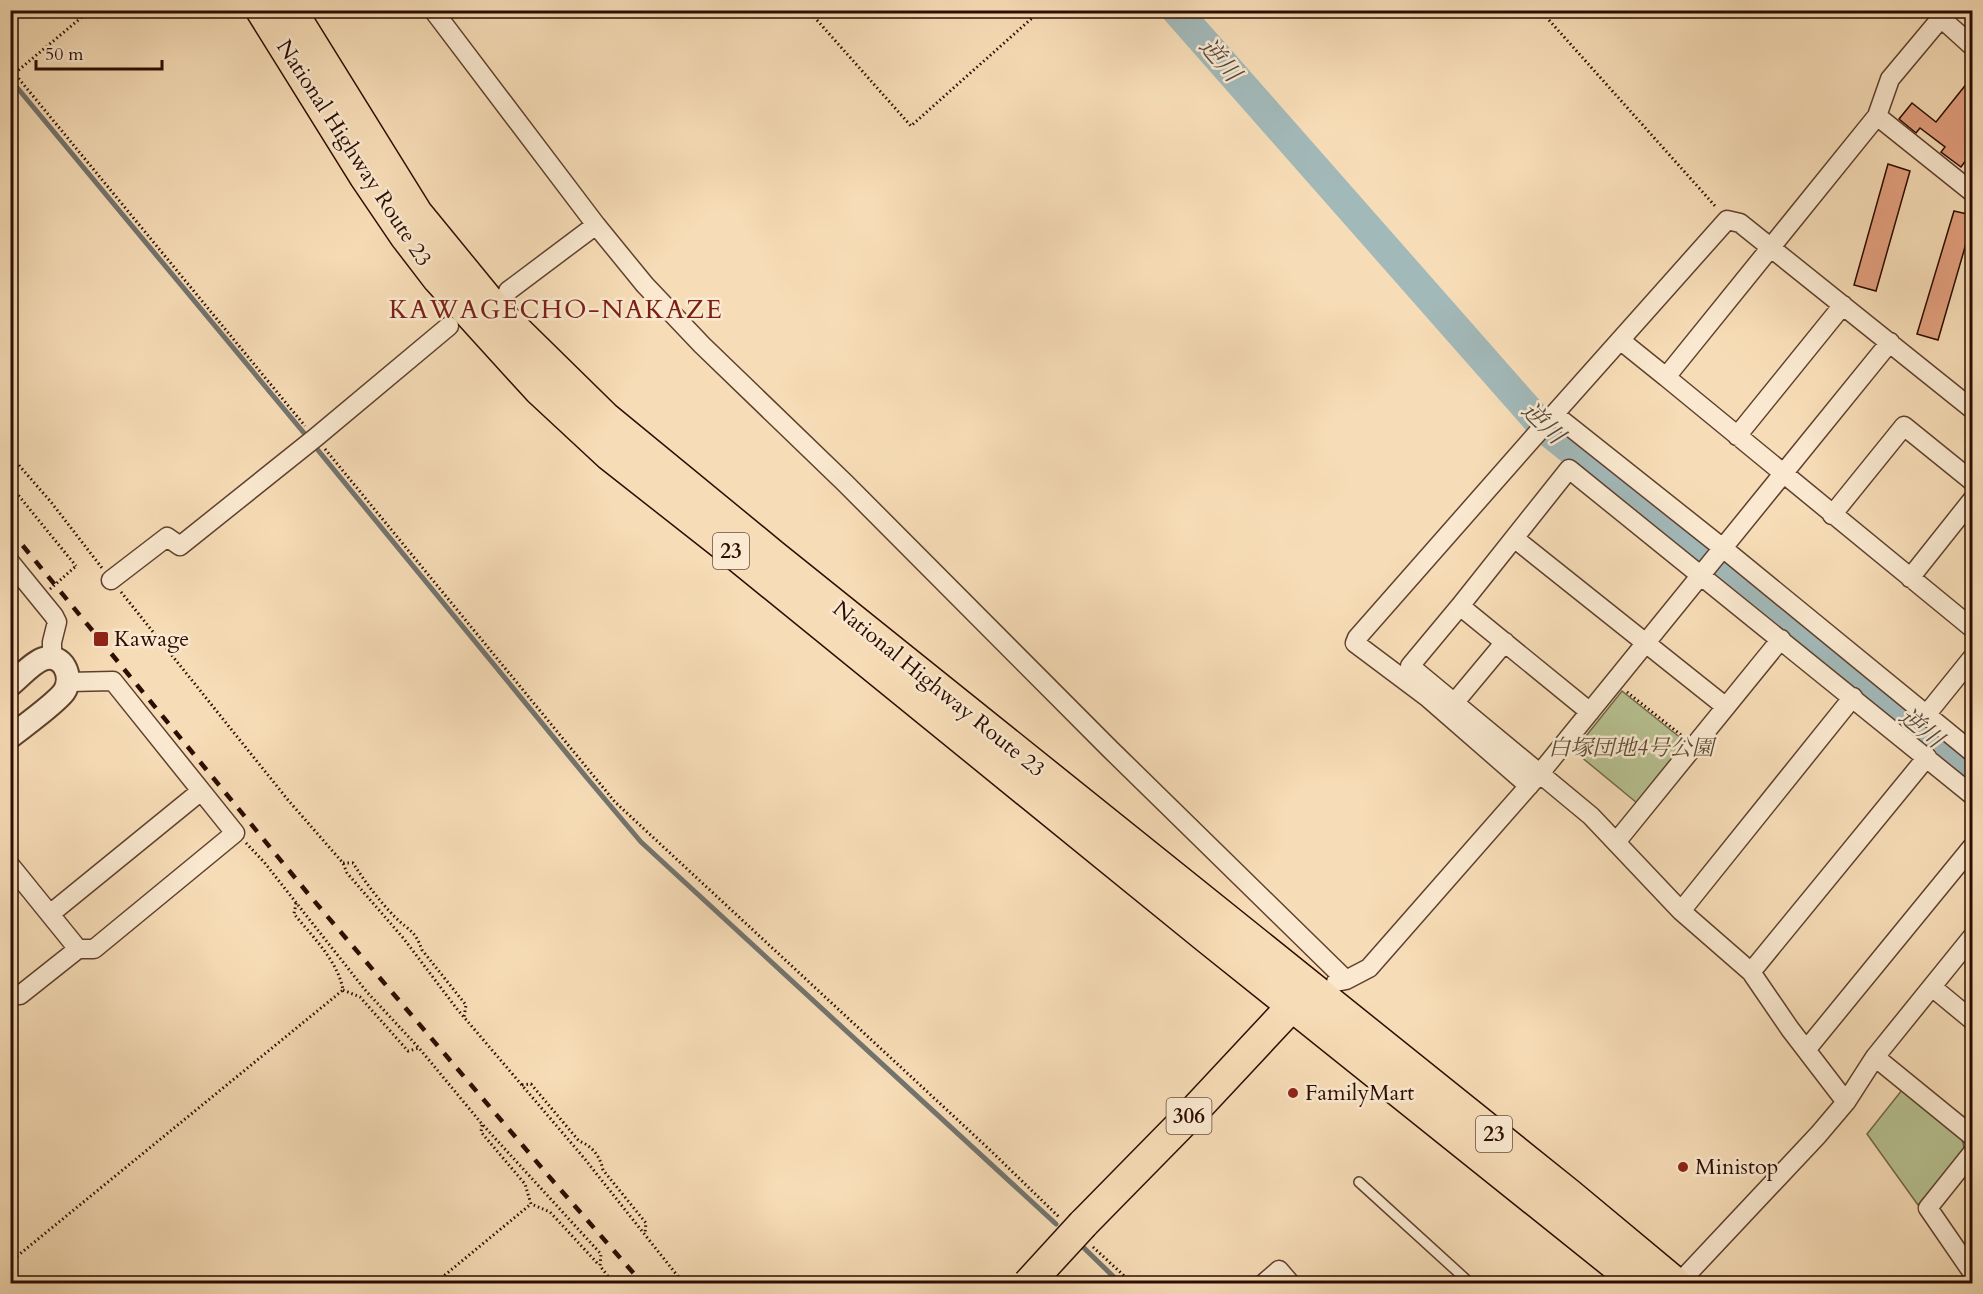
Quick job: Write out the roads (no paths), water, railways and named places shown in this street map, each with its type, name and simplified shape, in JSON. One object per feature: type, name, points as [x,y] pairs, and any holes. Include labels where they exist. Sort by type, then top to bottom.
[{"type":"highway","name":"National Highway Route 23","points":[[261,10],[359,168],[405,236],[438,279],[539,390],[609,455],[1301,996],[1678,1284]]},
{"type":"highway","name":"National Highway Route 23","points":[[291,10],[417,213],[498,312],[605,417],[1301,996],[1639,1284]]},
{"type":"highway","name":"306","points":[[1028,1284],[1301,996]]},
{"type":"street","points":[[433,10],[596,225],[645,285],[702,345],[1346,980]]},
{"type":"street","points":[[1666,377],[1877,116],[1890,79],[1941,18],[1972,46]]},
{"type":"street","points":[[1877,116],[1972,192]]},
{"type":"street","points":[[1529,786],[1427,697],[1355,643],[1357,638],[1727,220],[1740,223],[1972,409]]},
{"type":"street","points":[[508,291],[596,225]]},
{"type":"street","points":[[1737,436],[1843,305]]},
{"type":"street","points":[[111,580],[167,537],[180,546],[315,438],[449,326]]},
{"type":"street","points":[[1620,340],[1972,628]]},
{"type":"street","points":[[1301,996],[1346,980],[1368,968],[1541,772],[1890,342]]},
{"type":"street","points":[[1548,421],[1722,551],[1972,752]]},
{"type":"street","points":[[1832,514],[1904,426],[1972,481]]},
{"type":"street","points":[[1846,1102],[1751,972],[1681,911],[1617,841],[1541,772],[1410,666],[1569,469],[1704,573],[1972,795]]},
{"type":"street","points":[[1910,578],[1972,500]]},
{"type":"street","points":[[1514,538],[1726,707]]},
{"type":"street","points":[[10,562],[57,622],[52,642],[52,657]]},
{"type":"street","points":[[1460,606],[1590,712]]},
{"type":"street","points":[[1617,841],[1781,639]]},
{"type":"street","points":[[1455,702],[1505,642]]},
{"type":"street","points":[[10,685],[42,659],[52,657],[66,668],[69,682],[63,693],[10,737]]},
{"type":"street","points":[[1926,715],[1972,658]]},
{"type":"street","points":[[20,995],[78,949],[94,949],[235,833],[113,681],[69,682]]},
{"type":"street","points":[[1681,911],[1852,697]]},
{"type":"street","points":[[1751,972],[1927,757]]},
{"type":"street","points":[[50,914],[201,791]]},
{"type":"street","points":[[1806,1050],[1972,847]]},
{"type":"street","points":[[10,865],[78,949]]},
{"type":"street","points":[[1678,1284],[1818,1135],[1846,1102],[1875,1057],[1972,937]]},
{"type":"street","points":[[1932,987],[1972,1020]]},
{"type":"street","points":[[1875,1057],[1972,1136]]},
{"type":"street","points":[[1972,1153],[1928,1208],[1972,1272]]},
{"type":"street","points":[[1263,1284],[1279,1270],[1291,1284]]},
{"type":"lane","points":[[1359,1182],[1472,1284]]},
{"type":"waterway","name":"逆川","points":[[1176,10],[1545,429],[1972,770]]},
{"type":"waterway","points":[[10,79],[304,433]]},
{"type":"waterway","points":[[317,449],[641,842],[1056,1224]]},
{"type":"waterway","points":[[1084,1248],[1121,1284]]},
{"type":"railway","points":[[1969,10],[1972,14]]},
{"type":"railway","points":[[10,530],[310,896],[643,1284]]},
{"type":"place","name":"Kawage","points":[[101,639]]},
{"type":"place","name":"FamilyMart","points":[[1293,1093]]},
{"type":"place","name":"Ministop","points":[[1683,1167]]},
{"type":"district","name":"KAWAGECHO-NAKAZE","points":[[556,309]]},
{"type":"park label","name":"白塚団地4号公園","points":[[1631,748]]}]
